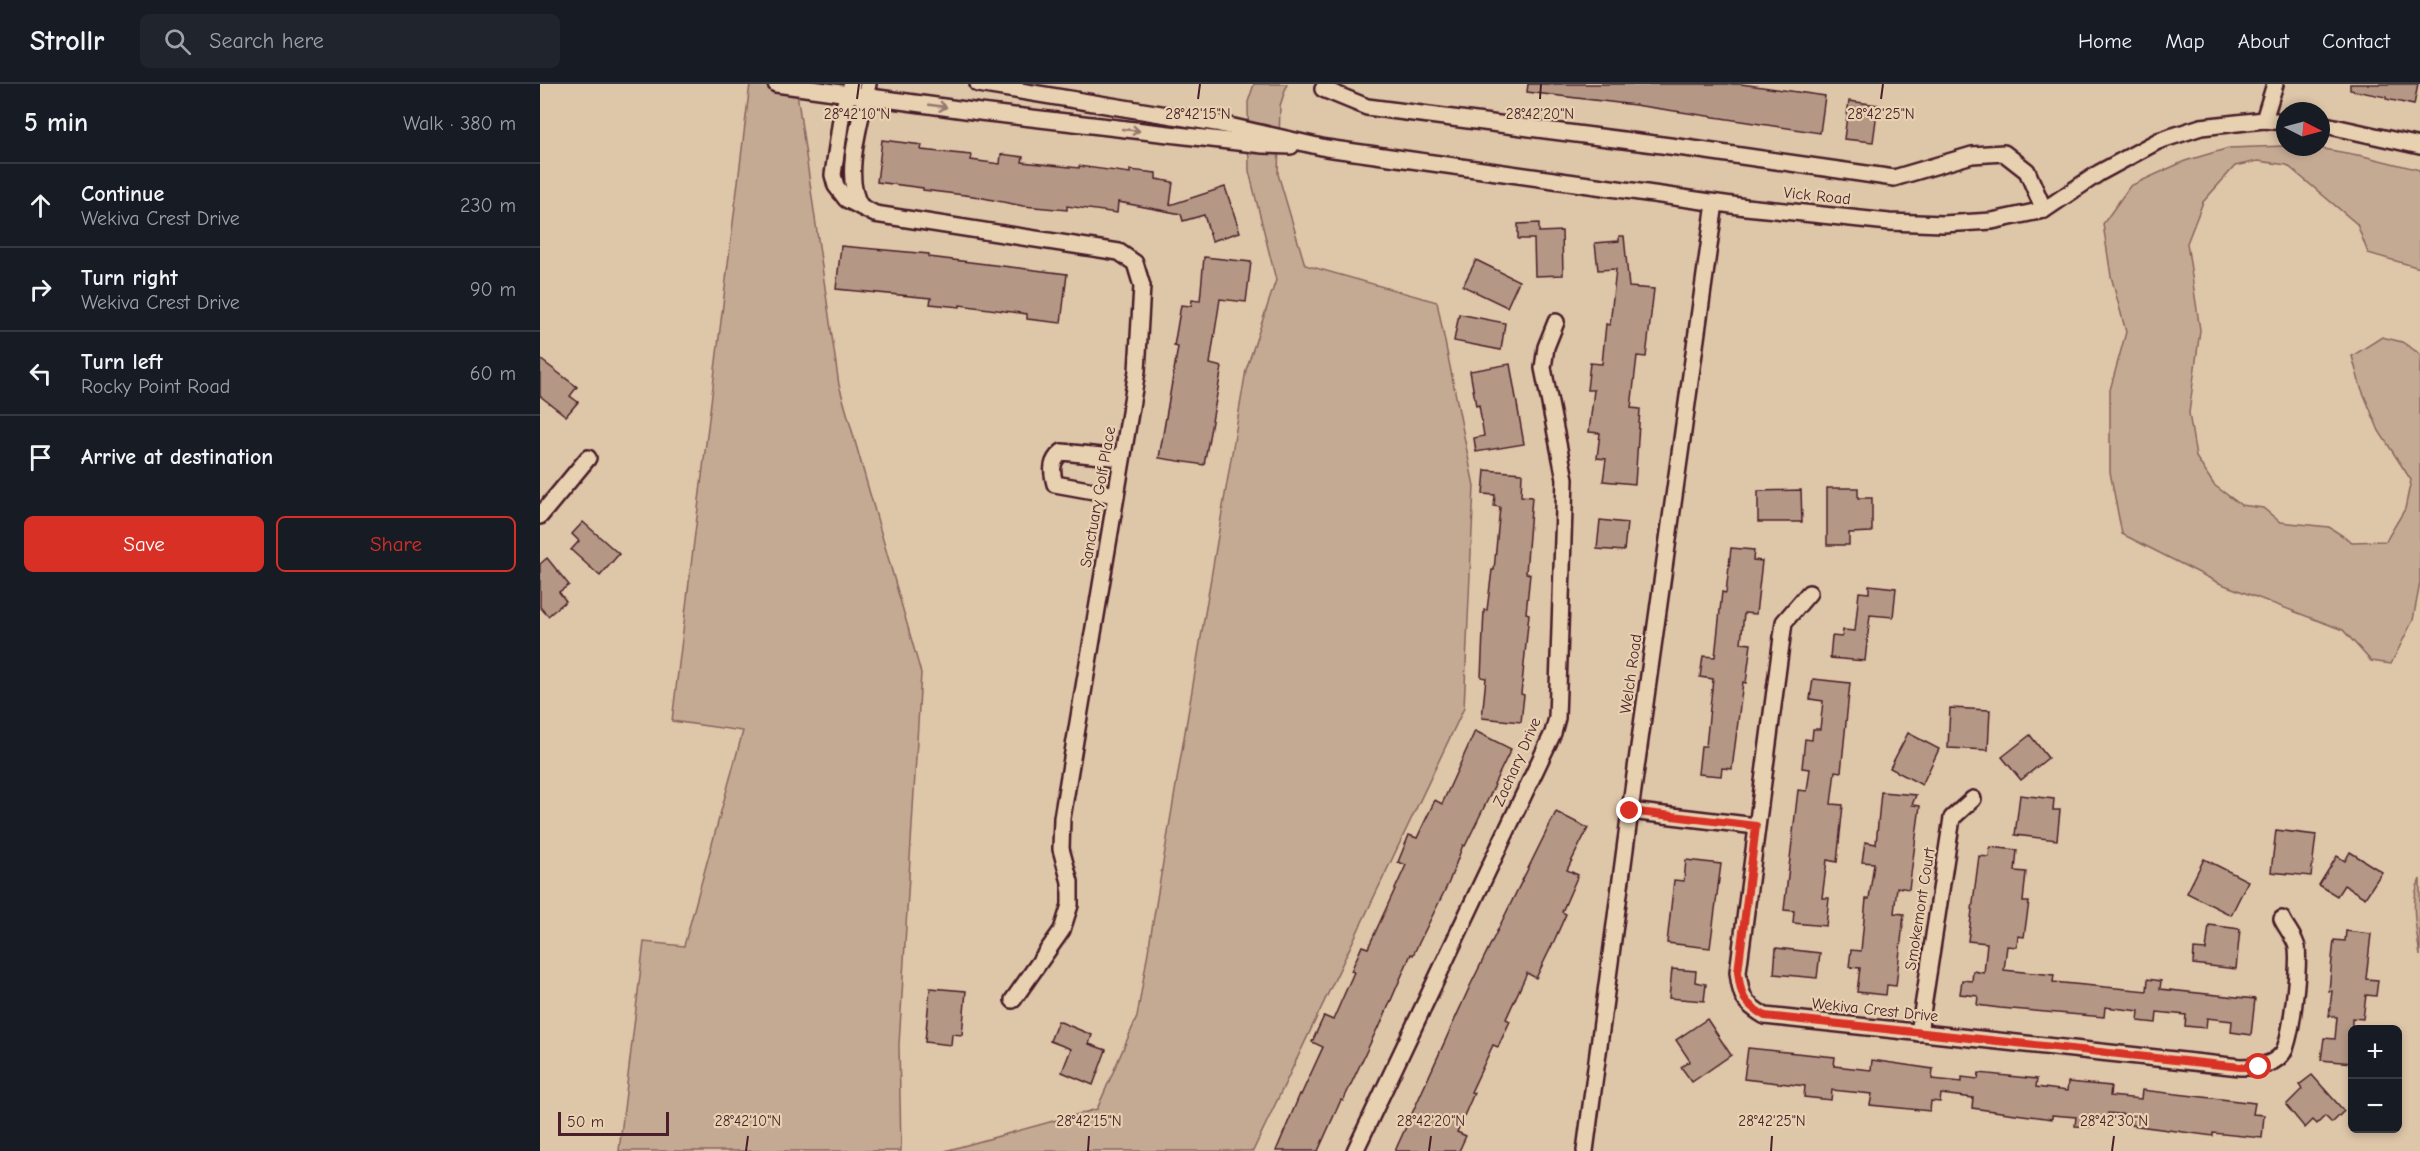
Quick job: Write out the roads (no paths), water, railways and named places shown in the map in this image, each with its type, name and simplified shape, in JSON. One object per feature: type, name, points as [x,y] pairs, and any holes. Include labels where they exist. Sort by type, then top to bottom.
[{"type":"street","name":"Vick Road","points":[[776,84],[867,90],[992,114],[1263,145],[1326,148]]},
{"type":"street","name":"Vick Road","points":[[978,84],[1216,123],[1326,148],[1715,203],[1889,222],[1943,224],[1992,221],[2044,210],[2099,173],[2158,141],[2201,127],[2264,120],[2276,121]]},
{"type":"street","points":[[2264,120],[2275,84]]},
{"type":"street","name":"Sanctuary Golf Place","points":[[851,89],[842,112],[833,175],[836,186],[846,198],[875,214],[1119,252],[1135,262],[1142,286],[1137,371],[1062,818],[1061,849],[1070,882],[1070,905],[1062,930],[1013,1000]]},
{"type":"street","points":[[1323,89],[1367,107],[1693,149],[1894,178],[1972,155],[2004,153],[2028,171],[2044,210]]},
{"type":"street","points":[[861,207],[854,197],[854,167],[859,115],[867,90]]},
{"type":"street","points":[[2330,126],[2420,146]]},
{"type":"street","points":[[834,165],[854,167]]},
{"type":"street","name":"Welch Road","points":[[1585,1151],[1715,203]]},
{"type":"street","name":"Zachary Drive","points":[[1355,1151],[1553,733],[1557,718],[1564,479],[1544,368],[1546,347],[1556,322]]},
{"type":"street","points":[[1116,495],[1055,484],[1052,473],[1054,458],[1062,452],[1122,458]]},
{"type":"street","points":[[540,516],[588,458]]},
{"type":"street","name":"Wekiva Crest Drive","points":[[1809,593],[1784,622],[1738,972],[1741,994],[1749,1007],[1765,1016],[2240,1067],[2259,1067],[2275,1061],[2284,1052],[2291,1033],[2297,947],[2282,920]]},
{"type":"street","name":"Smokemont Court","points":[[1920,1033],[1952,818],[1973,799]]},
{"type":"street","points":[[1630,811],[1756,826]]}]
